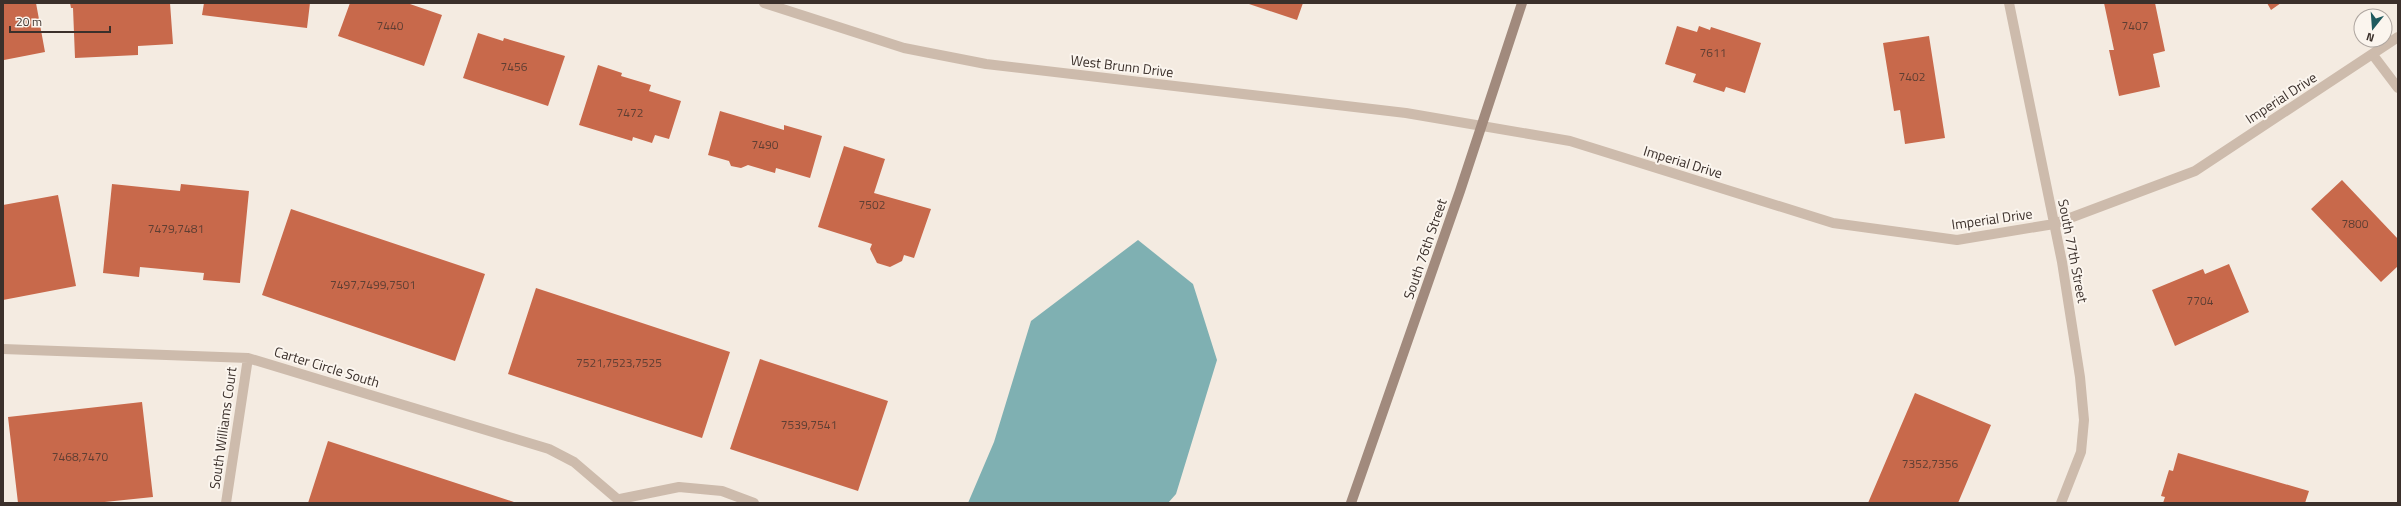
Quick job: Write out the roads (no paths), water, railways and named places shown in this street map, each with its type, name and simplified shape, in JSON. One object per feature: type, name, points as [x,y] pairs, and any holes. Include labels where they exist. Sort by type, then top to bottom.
[{"type":"main road","name":"South 76th Street","points":[[1351,503],[1482,124],[1522,3]]},
{"type":"street","name":"West Brunn Drive","points":[[764,3],[904,48],[986,64],[1406,113],[1482,124]]},
{"type":"street","name":"South 77th Street","points":[[2009,3],[2062,262],[2084,420],[2081,452],[2061,503]]},
{"type":"street","name":"Imperial Drive","points":[[1482,124],[1570,141],[1833,223],[1957,240],[2054,224],[2195,171],[2373,55],[2398,37]]},
{"type":"street","points":[[2373,55],[2398,88]]},
{"type":"street","name":"Carter Circle South","points":[[3,349],[248,358],[549,449],[574,462],[621,501]]},
{"type":"street","name":"South Williams Court","points":[[226,503],[248,358]]},
{"type":"street","points":[[621,501],[679,487],[722,491],[754,503]]},
{"type":"water","points":[[1138,240],[1193,284],[1217,360],[1176,494],[1168,503],[968,503],[994,442],[1031,321]]}]
